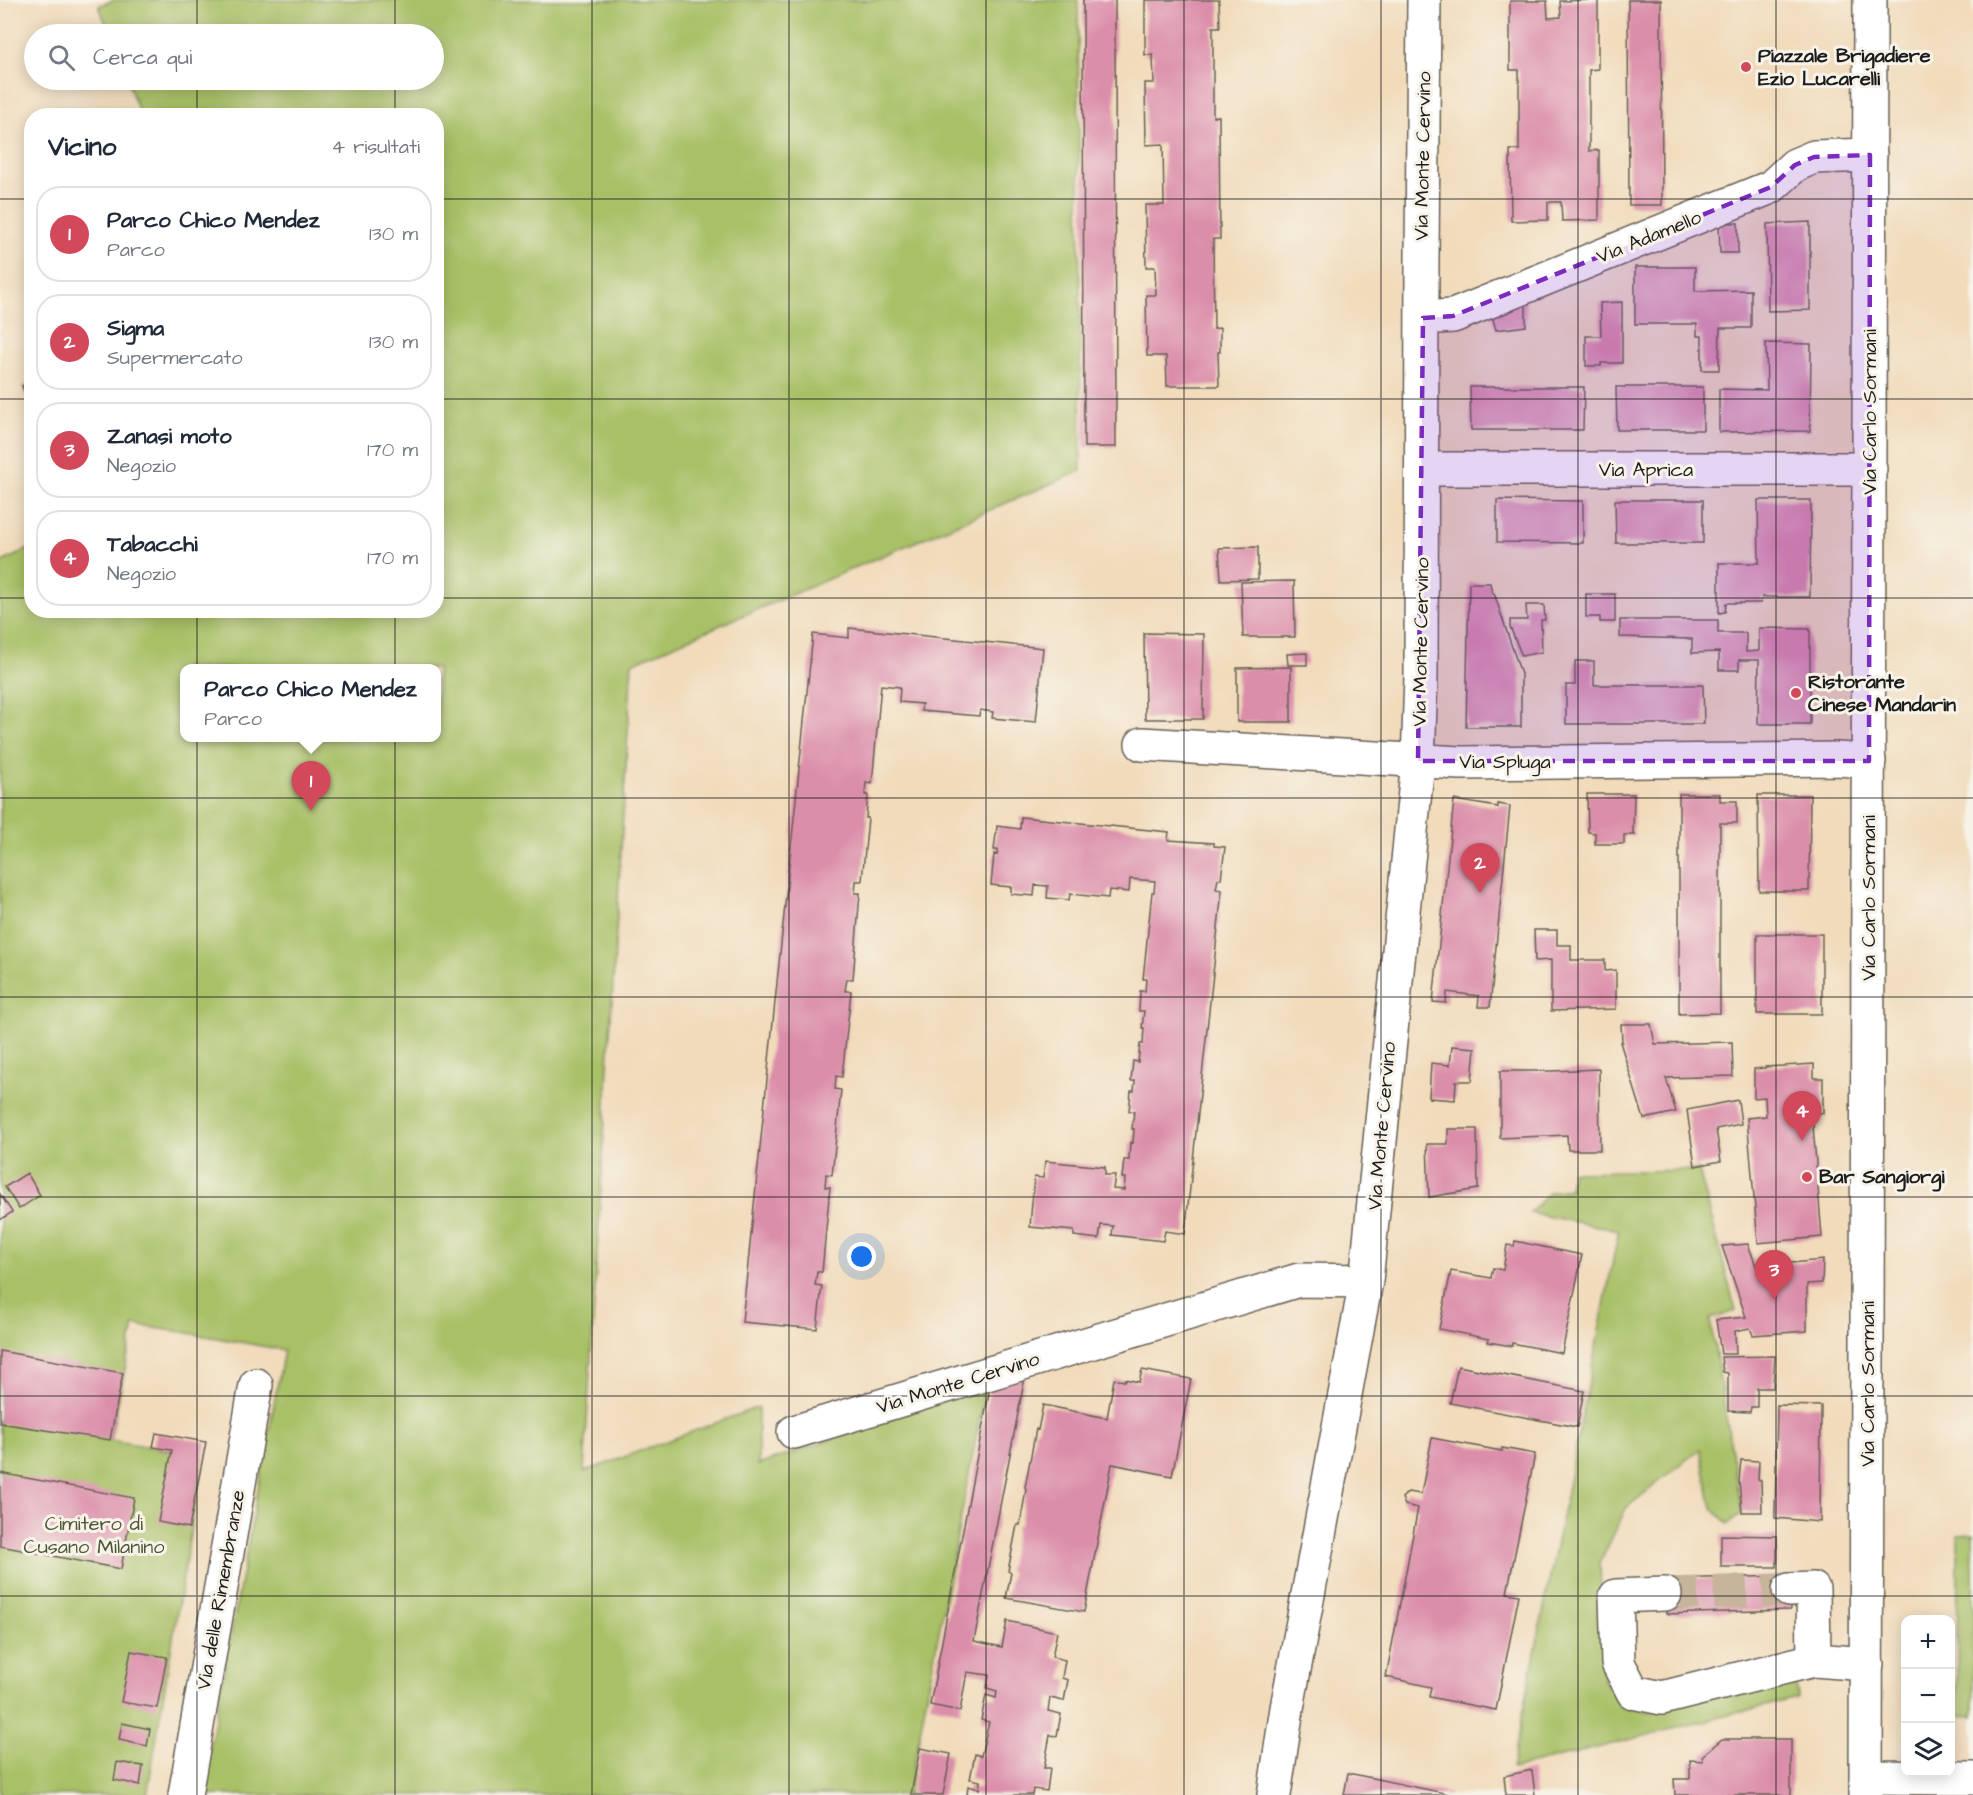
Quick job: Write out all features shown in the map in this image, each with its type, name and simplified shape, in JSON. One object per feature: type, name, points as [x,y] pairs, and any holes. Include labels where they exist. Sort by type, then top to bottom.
[{"type":"street","name":"Via Monte Cervino","points":[[1274,1795],[1287,1708],[1366,1281],[1418,761],[1423,469],[1424,0]]},
{"type":"street","name":"Via Carlo Sormani","points":[[1866,1786],[1870,0]]},
{"type":"street","name":"Via Adamello","points":[[1423,318],[1453,316],[1771,187],[1795,165],[1814,157],[1870,155]]},
{"type":"street","name":"Via Aprica","points":[[1423,469],[1869,469]]},
{"type":"street","name":"Via Spluga","points":[[1142,744],[1418,761],[1836,759],[1869,761]]},
{"type":"street","name":"Via Monte Cervino","points":[[794,1432],[1299,1280],[1366,1281]]},
{"type":"street","name":"Via delle Rimembranze","points":[[185,1795],[256,1385]]},
{"type":"street","points":[[1789,1590],[1813,1589],[1815,1660]]},
{"type":"street","points":[[1665,1594],[1616,1596],[1618,1663],[1633,1692],[1662,1698],[1815,1660],[1866,1664]]},
{"type":"street","points":[[1866,1786],[1973,1778]]},
{"type":"highlighted area","points":[[1870,155],[1869,761],[1418,761],[1423,318],[1453,316],[1771,187],[1795,165],[1814,157]]},
{"type":"green space","name":"Cimitero di Cusano Milanino","points":[[114,0],[1078,0],[1081,471],[632,663],[584,1472],[758,1407],[758,1465],[986,1385],[908,1795],[201,1795],[284,1350],[134,1325],[110,1440],[203,1456],[147,1795],[0,1795],[0,563],[24,551],[24,618],[444,618],[444,108],[137,108],[131,90],[444,90],[444,24],[106,24],[99,6]]},
{"type":"green space","points":[[1699,1170],[1736,1311],[1710,1319],[1742,1513],[1728,1524],[1712,1508],[1700,1449],[1626,1508],[1600,1563],[1604,1680],[1618,1700],[1649,1712],[1795,1673],[1797,1698],[1512,1769],[1619,1230],[1530,1213],[1550,1192],[1570,1189],[1571,1172]]},
{"type":"green space","points":[[1973,1534],[1973,1716],[1957,1715],[1958,1535]]},
{"type":"building","points":[[1083,0],[1115,0],[1116,447],[1084,447]]},
{"type":"building","points":[[1145,0],[1219,0],[1220,27],[1213,27],[1213,117],[1219,116],[1220,239],[1213,239],[1214,329],[1220,328],[1219,386],[1167,386],[1166,356],[1147,356],[1146,295],[1156,295],[1155,267],[1146,267],[1145,205],[1164,205],[1163,144],[1146,145],[1145,83],[1154,83],[1153,55],[1145,55]]},
{"type":"building","points":[[1598,0],[1598,69],[1589,70],[1589,151],[1599,150],[1599,220],[1562,221],[1561,202],[1548,202],[1548,220],[1511,221],[1510,150],[1519,150],[1519,70],[1510,70],[1510,1],[1547,1],[1548,18],[1561,17],[1560,1]]},
{"type":"building","points":[[1628,0],[1661,0],[1662,205],[1629,205]]},
{"type":"building","points":[[1810,222],[1810,310],[1768,311],[1767,224]]},
{"type":"building","points":[[1719,223],[1738,223],[1738,253],[1720,253]]},
{"type":"building","points":[[1635,267],[1695,267],[1695,291],[1751,290],[1751,328],[1720,328],[1719,370],[1702,370],[1702,336],[1697,336],[1697,324],[1635,324]]},
{"type":"building","points":[[1526,299],[1526,326],[1496,330],[1491,312]]},
{"type":"building","points":[[1622,302],[1622,363],[1586,366],[1586,336],[1601,336],[1600,303]]},
{"type":"building","points":[[1766,343],[1811,344],[1810,431],[1719,432],[1719,389],[1767,390]]},
{"type":"building","points":[[1470,387],[1584,387],[1583,430],[1471,430]]},
{"type":"building","points":[[1616,387],[1703,387],[1703,430],[1617,430]]},
{"type":"building","points":[[1497,500],[1583,501],[1583,543],[1497,542]]},
{"type":"building","points":[[1615,500],[1703,500],[1703,543],[1616,543]]},
{"type":"building","points":[[1758,500],[1811,500],[1810,597],[1762,597],[1761,603],[1726,603],[1725,612],[1719,613],[1719,563],[1759,563]]},
{"type":"building","points":[[1258,547],[1258,579],[1221,580],[1219,548]]},
{"type":"building","points":[[1294,581],[1295,637],[1243,637],[1241,582]]},
{"type":"building","points":[[1469,583],[1490,583],[1492,593],[1494,593],[1521,674],[1521,727],[1466,727]]},
{"type":"building","points":[[1586,594],[1615,594],[1615,622],[1600,622],[1600,617],[1586,617]]},
{"type":"building","points":[[1526,605],[1544,605],[1545,620],[1541,620],[1542,652],[1522,656],[1510,627],[1510,620],[1527,620]]},
{"type":"building","points":[[1620,620],[1718,620],[1718,633],[1746,633],[1746,652],[1759,651],[1759,628],[1810,629],[1810,724],[1758,724],[1759,660],[1739,660],[1739,670],[1719,670],[1719,652],[1692,653],[1692,639],[1620,637]]},
{"type":"building","points":[[849,628],[1043,648],[1036,722],[992,718],[993,712],[980,710],[979,716],[921,711],[922,704],[899,702],[900,687],[881,685],[872,784],[866,783],[865,795],[868,795],[866,818],[868,818],[862,881],[856,881],[855,893],[860,893],[853,979],[847,979],[845,991],[851,991],[842,1077],[836,1076],[835,1089],[841,1090],[832,1175],[826,1174],[825,1187],[830,1187],[822,1272],[817,1272],[815,1285],[822,1286],[817,1329],[742,1322],[813,634],[849,638]]},
{"type":"building","points":[[1144,633],[1204,634],[1203,719],[1145,719]]},
{"type":"building","points":[[1307,653],[1307,665],[1288,665],[1287,654]]},
{"type":"building","points":[[1575,661],[1594,661],[1594,685],[1703,685],[1704,724],[1566,724],[1566,685],[1575,685]]},
{"type":"building","points":[[1291,667],[1291,722],[1237,722],[1237,668]]},
{"type":"building","points":[[1587,794],[1634,794],[1633,832],[1635,835],[1624,835],[1624,844],[1595,844],[1595,833],[1588,832]]},
{"type":"building","points":[[1679,794],[1720,794],[1720,801],[1737,801],[1737,823],[1720,823],[1720,1013],[1679,1014]]},
{"type":"building","points":[[1758,795],[1810,795],[1809,891],[1759,891]]},
{"type":"building","points":[[1454,800],[1498,807],[1498,804],[1510,806],[1490,1007],[1478,1007],[1479,996],[1447,992],[1446,1003],[1433,1002]]},
{"type":"building","points":[[1021,817],[1169,832],[1168,840],[1214,843],[1214,846],[1225,847],[1221,879],[1218,879],[1216,889],[1222,890],[1185,1234],[1165,1231],[1163,1241],[1112,1235],[1113,1226],[1101,1225],[1099,1239],[1074,1236],[1074,1231],[1030,1227],[1034,1177],[1043,1178],[1045,1161],[1105,1167],[1105,1175],[1115,1175],[1113,1189],[1124,1190],[1125,1178],[1122,1178],[1124,1160],[1129,1160],[1130,1142],[1133,1143],[1134,1129],[1132,1129],[1134,1111],[1129,1111],[1131,1091],[1134,1091],[1135,1081],[1131,1081],[1133,1061],[1138,1062],[1140,1044],[1143,1044],[1144,1011],[1139,1011],[1140,991],[1145,991],[1146,979],[1143,979],[1155,881],[1130,879],[1129,892],[1109,890],[1108,898],[1070,894],[1069,900],[1047,898],[1048,886],[1035,885],[1034,896],[1011,894],[1011,887],[991,885],[994,854],[997,855],[998,850],[994,850],[997,826],[1020,829]]},
{"type":"building","points":[[1534,930],[1557,930],[1557,945],[1571,945],[1571,960],[1605,960],[1605,971],[1616,970],[1616,1009],[1551,1011],[1551,960],[1535,961]]},
{"type":"building","points":[[1757,934],[1822,934],[1822,1014],[1757,1014]]},
{"type":"building","points":[[1621,1024],[1651,1024],[1655,1044],[1732,1042],[1733,1076],[1666,1078],[1676,1112],[1644,1119],[1620,1042],[1622,1042]]},
{"type":"building","points":[[1452,1046],[1475,1048],[1472,1081],[1456,1081],[1455,1100],[1429,1098],[1431,1063],[1450,1065]]},
{"type":"building","points":[[1814,1064],[1814,1078],[1823,1078],[1823,1113],[1812,1113],[1822,1237],[1758,1243],[1747,1118],[1766,1116],[1765,1097],[1754,1098],[1754,1069]]},
{"type":"building","points":[[1599,1069],[1600,1150],[1568,1150],[1567,1135],[1500,1138],[1500,1071]]},
{"type":"building","points":[[1738,1100],[1741,1124],[1716,1129],[1721,1161],[1695,1166],[1687,1110]]},
{"type":"building","points":[[1448,1129],[1477,1129],[1478,1189],[1429,1197],[1427,1144],[1448,1144]]},
{"type":"building","points":[[27,1173],[40,1195],[19,1209],[5,1187]]},
{"type":"building","points":[[0,1194],[12,1212],[0,1220]]},
{"type":"building","points":[[1515,1241],[1582,1255],[1562,1353],[1512,1343],[1512,1346],[1488,1342],[1489,1339],[1439,1329],[1451,1271],[1491,1278],[1493,1268],[1503,1270],[1507,1245],[1514,1246]]},
{"type":"building","points":[[1748,1244],[1756,1266],[1823,1260],[1822,1283],[1807,1284],[1807,1331],[1753,1335],[1750,1328],[1735,1331],[1736,1354],[1721,1354],[1716,1320],[1746,1317],[1722,1246]]},
{"type":"building","points":[[0,1351],[123,1373],[110,1440],[0,1423]]},
{"type":"building","points":[[1775,1356],[1773,1388],[1757,1388],[1757,1407],[1751,1407],[1750,1412],[1728,1411],[1728,1373],[1723,1372],[1721,1357]]},
{"type":"building","points":[[1458,1366],[1584,1391],[1577,1427],[1450,1403]]},
{"type":"building","points":[[1142,1370],[1191,1379],[1172,1476],[1112,1464],[1084,1612],[1006,1598],[1011,1573],[1008,1571],[1017,1525],[1020,1525],[1036,1429],[1038,1430],[1043,1405],[1107,1418],[1114,1379],[1139,1382]]},
{"type":"building","points":[[1025,1377],[974,1641],[1002,1647],[1007,1621],[1057,1632],[1052,1657],[1065,1660],[1062,1678],[1068,1680],[1064,1701],[1050,1698],[1048,1711],[1061,1714],[1057,1736],[1050,1735],[1044,1768],[1050,1768],[1047,1791],[1033,1789],[1032,1795],[967,1795],[968,1786],[979,1789],[980,1781],[970,1779],[975,1754],[981,1756],[989,1722],[981,1720],[986,1695],[996,1698],[997,1691],[987,1688],[989,1675],[967,1672],[960,1711],[930,1705],[990,1387]]},
{"type":"building","points":[[1777,1405],[1821,1406],[1820,1522],[1775,1518]]},
{"type":"building","points":[[156,1433],[206,1442],[189,1528],[158,1522],[172,1450],[153,1447]]},
{"type":"building","points":[[1432,1438],[1502,1451],[1502,1448],[1535,1454],[1507,1593],[1519,1595],[1496,1710],[1429,1697],[1431,1687],[1386,1677],[1418,1508],[1405,1505],[1402,1498],[1408,1492],[1421,1494]]},
{"type":"building","points":[[1741,1460],[1759,1461],[1758,1480],[1761,1480],[1762,1512],[1742,1512],[1739,1481]]},
{"type":"building","points":[[0,1473],[134,1498],[121,1569],[0,1546]]},
{"type":"building","points":[[1721,1535],[1777,1536],[1777,1567],[1721,1567]]},
{"type":"building","points":[[1788,1576],[1790,1610],[1666,1614],[1665,1579]]},
{"type":"building","points":[[131,1651],[167,1657],[157,1708],[121,1702]]},
{"type":"building","points":[[122,1723],[150,1729],[147,1746],[119,1740]]},
{"type":"building","points":[[1722,1739],[1791,1739],[1791,1795],[1675,1795],[1674,1779],[1690,1779],[1690,1760],[1703,1761],[1702,1756]]},
{"type":"building","points":[[920,1748],[951,1754],[943,1795],[911,1795]]},
{"type":"building","points":[[117,1762],[143,1766],[140,1785],[114,1780]]},
{"type":"building","points":[[1532,1770],[1535,1795],[1506,1795],[1504,1776]]},
{"type":"building","points":[[1348,1773],[1449,1794],[1449,1795],[1344,1795]]},
{"type":"tunnel","points":[[1665,1594],[1789,1590]]},
{"type":"place","name":"Piazzale Brigadiere Ezio Lucarelli","points":[[1746,67]]},
{"type":"place","name":"Ristorante Cinese Mandarin","points":[[1796,693]]},
{"type":"place","name":"Parco Chico Mendez","points":[[311,811]]},
{"type":"place","name":"Sigma","points":[[1480,893]]},
{"type":"place","name":"Tabacchi","points":[[1802,1141]]},
{"type":"place","name":"Bar Sangiorgi","points":[[1807,1177]]},
{"type":"place","name":"Zanasi moto","points":[[1774,1300]]}]
